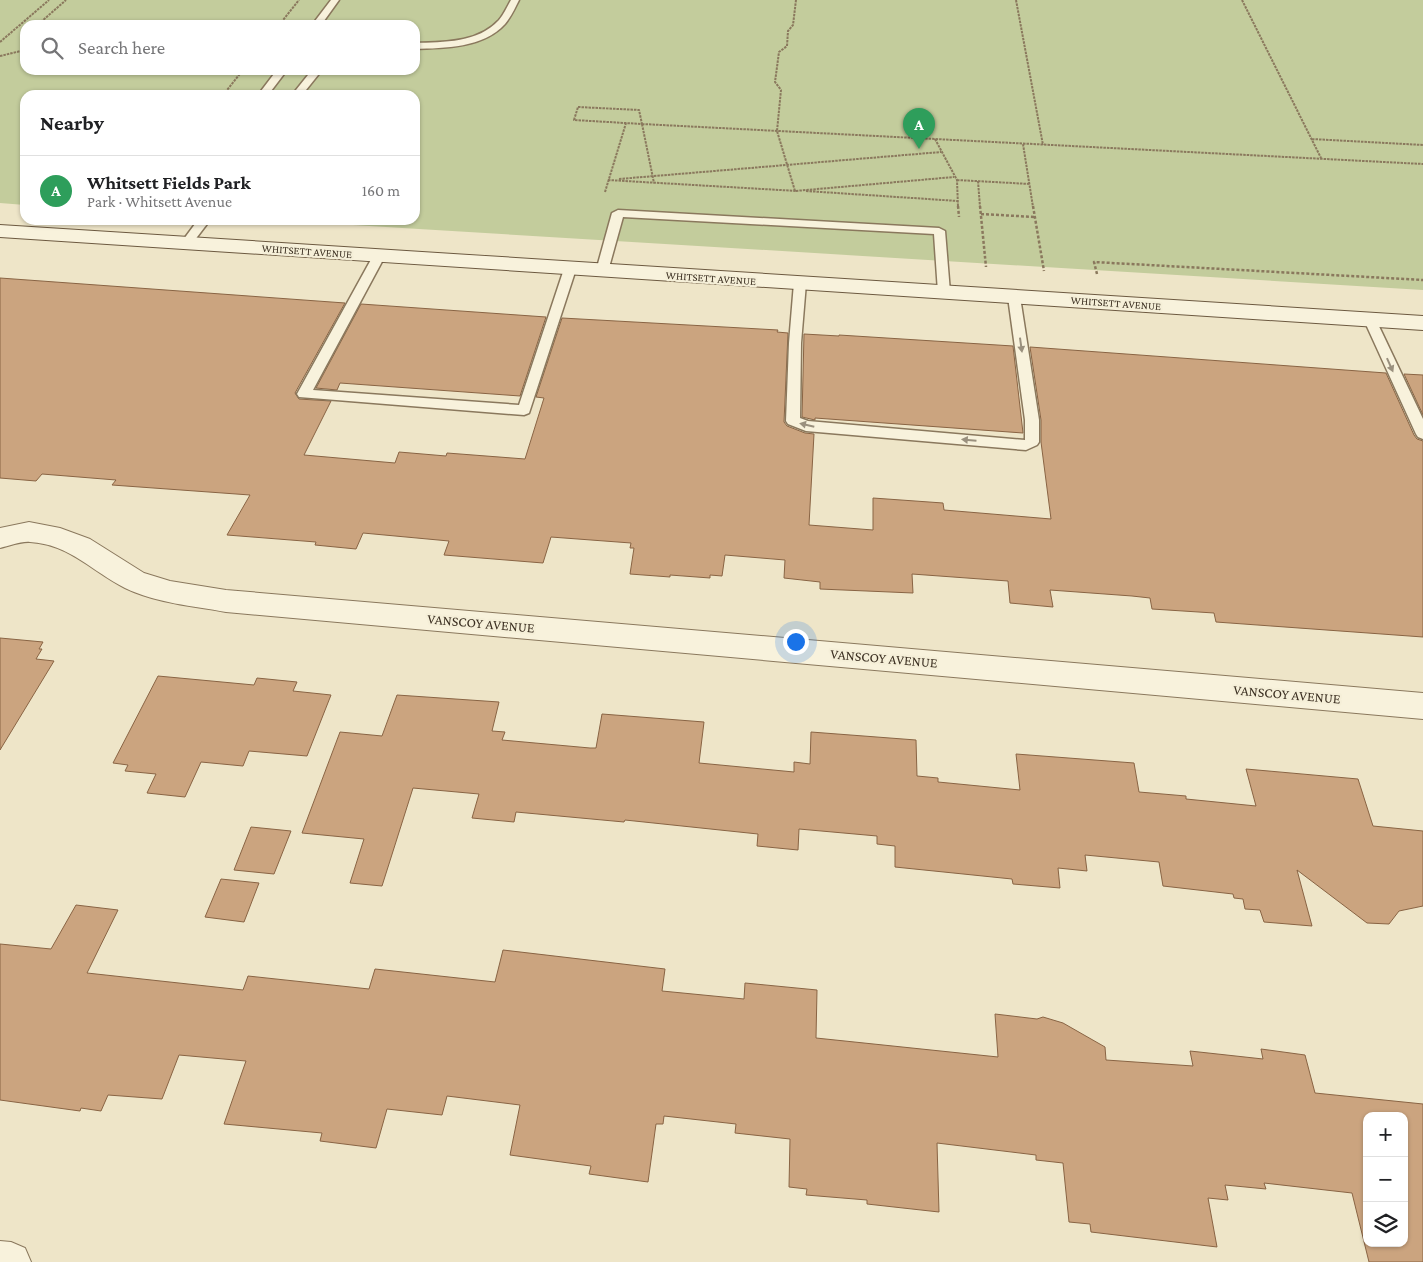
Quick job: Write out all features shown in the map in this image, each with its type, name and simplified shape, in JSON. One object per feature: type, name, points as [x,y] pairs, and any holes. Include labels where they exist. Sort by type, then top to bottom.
[{"type":"main road","name":"WHITSETT AVENUE","points":[[0,231],[1423,323]]},
{"type":"main road","name":"VANSCOY AVENUE","points":[[0,538],[29,532],[60,538],[81,546],[135,581],[170,592],[226,601],[1423,706]]},
{"type":"main road","points":[[0,1260],[11,1262]]},
{"type":"lane","points":[[320,20],[335,0]]},
{"type":"lane","points":[[420,46],[462,42],[486,34],[501,23],[515,0]]},
{"type":"lane","points":[[267,90],[278,75]]},
{"type":"lane","points":[[300,90],[314,75]]},
{"type":"lane","points":[[602,271],[618,213],[939,231],[944,292]]},
{"type":"lane","points":[[187,243],[200,225]]},
{"type":"lane","points":[[379,256],[304,394],[524,410],[570,269]]},
{"type":"lane","points":[[800,283],[795,343],[793,421],[806,426],[1026,446],[1032,442],[1032,420],[1014,297]]},
{"type":"lane","points":[[1370,320],[1423,434]]},
{"type":"path","points":[[26,20],[49,0]]},
{"type":"path","points":[[44,20],[66,0]]},
{"type":"path","points":[[283,20],[299,0]]},
{"type":"path","points":[[795,191],[777,131],[781,90],[775,82],[779,52],[787,46],[788,31],[793,25],[796,0]]},
{"type":"path","points":[[1016,0],[1043,145]]},
{"type":"path","points":[[1242,0],[1321,159]]},
{"type":"path","points":[[0,42],[20,25]]},
{"type":"path","points":[[0,56],[20,51]]},
{"type":"path","points":[[227,90],[239,75]]},
{"type":"path","points":[[654,183],[652,176],[642,124],[639,110],[578,107],[574,120],[642,124],[1023,144],[1423,164]]},
{"type":"path","points":[[935,139],[957,180],[1030,184]]},
{"type":"path","points":[[1312,139],[1423,145]]},
{"type":"path","points":[[1023,144],[1044,271]]},
{"type":"path","points":[[941,152],[608,180],[958,201]]},
{"type":"path","points":[[795,191],[954,177]]},
{"type":"path","points":[[957,180],[960,219]]},
{"type":"path","points":[[978,181],[986,268]]},
{"type":"path","points":[[981,214],[1036,217]]},
{"type":"path","points":[[1097,274],[1094,262],[1423,280]]},
{"type":"green space","points":[[0,0],[1423,0],[1423,290],[352,225],[420,225],[420,90],[20,90],[20,205],[0,203]]},
{"type":"building","points":[[0,278],[345,303],[295,393],[299,399],[331,401],[304,455],[395,463],[399,452],[446,456],[447,453],[525,459],[544,398],[536,397],[562,318],[778,330],[777,332],[788,333],[784,422],[787,426],[805,433],[814,434],[809,525],[873,530],[873,498],[943,503],[944,510],[1051,519],[1041,442],[1041,420],[1030,347],[1386,373],[1414,435],[1417,439],[1423,441],[1423,637],[1216,622],[1214,613],[1152,609],[1150,598],[1132,596],[1050,590],[1053,607],[1010,603],[1008,581],[912,574],[913,593],[820,589],[820,582],[784,578],[785,560],[725,555],[722,576],[710,575],[710,578],[630,574],[634,548],[630,548],[631,543],[551,537],[543,563],[444,555],[449,541],[363,533],[356,549],[315,545],[316,542],[227,535],[250,495],[112,485],[116,480],[42,474],[36,481],[0,478]]},
{"type":"building","points":[[361,304],[546,317],[520,396],[340,383],[337,390],[316,388]]},
{"type":"building","points":[[804,334],[1013,346],[1023,433],[815,418],[815,420],[802,417]]},
{"type":"building","points":[[1404,374],[1423,375],[1423,415]]},
{"type":"building","points":[[0,638],[43,642],[39,649],[42,649],[36,659],[54,661],[0,750]]},
{"type":"building","points":[[158,676],[254,685],[257,678],[297,682],[293,691],[331,695],[307,756],[249,751],[243,766],[201,762],[185,797],[147,793],[156,774],[125,771],[128,765],[113,763]]},
{"type":"building","points":[[397,695],[499,702],[492,731],[505,732],[502,740],[590,748],[596,748],[602,714],[704,722],[699,763],[794,772],[794,762],[810,764],[811,732],[916,740],[917,776],[938,778],[938,782],[1020,790],[1016,754],[1134,763],[1139,792],[1186,796],[1186,799],[1256,806],[1246,769],[1358,779],[1373,826],[1423,831],[1423,906],[1399,911],[1389,924],[1367,923],[1297,870],[1312,926],[1264,922],[1260,910],[1245,909],[1243,899],[1234,898],[1233,894],[1163,886],[1159,862],[1085,855],[1087,871],[1058,868],[1060,888],[1013,884],[1012,879],[895,867],[895,846],[877,844],[877,836],[799,829],[798,850],[757,846],[758,834],[625,820],[624,822],[516,812],[514,822],[472,818],[479,794],[413,788],[382,886],[350,883],[364,839],[302,833],[340,732],[382,736]]},
{"type":"building","points":[[251,827],[291,831],[274,874],[234,870]]},
{"type":"building","points":[[221,879],[259,883],[244,922],[205,917]]},
{"type":"building","points":[[76,905],[118,910],[87,973],[243,990],[248,976],[369,989],[375,969],[495,982],[503,950],[665,969],[662,991],[744,999],[745,983],[817,990],[816,1038],[998,1057],[995,1014],[1037,1019],[1043,1017],[1063,1023],[1105,1047],[1106,1060],[1193,1066],[1190,1051],[1263,1059],[1261,1049],[1305,1055],[1315,1093],[1423,1104],[1423,1262],[1369,1262],[1365,1247],[1408,1247],[1408,1112],[1363,1112],[1363,1238],[1352,1193],[1264,1183],[1266,1189],[1225,1185],[1228,1200],[1208,1198],[1217,1247],[1091,1232],[1090,1224],[1069,1222],[1063,1163],[1036,1160],[1036,1155],[937,1143],[939,1212],[867,1204],[867,1200],[806,1195],[807,1189],[789,1187],[790,1139],[735,1133],[736,1124],[664,1116],[663,1124],[656,1124],[648,1182],[589,1174],[591,1166],[510,1155],[520,1105],[447,1096],[442,1115],[387,1109],[376,1148],[320,1141],[322,1133],[224,1124],[246,1061],[179,1055],[162,1099],[108,1095],[101,1111],[81,1108],[80,1111],[0,1100],[0,944],[51,949]]},
{"type":"place","name":"Whitsett Fields Park","points":[[919,149]]}]
